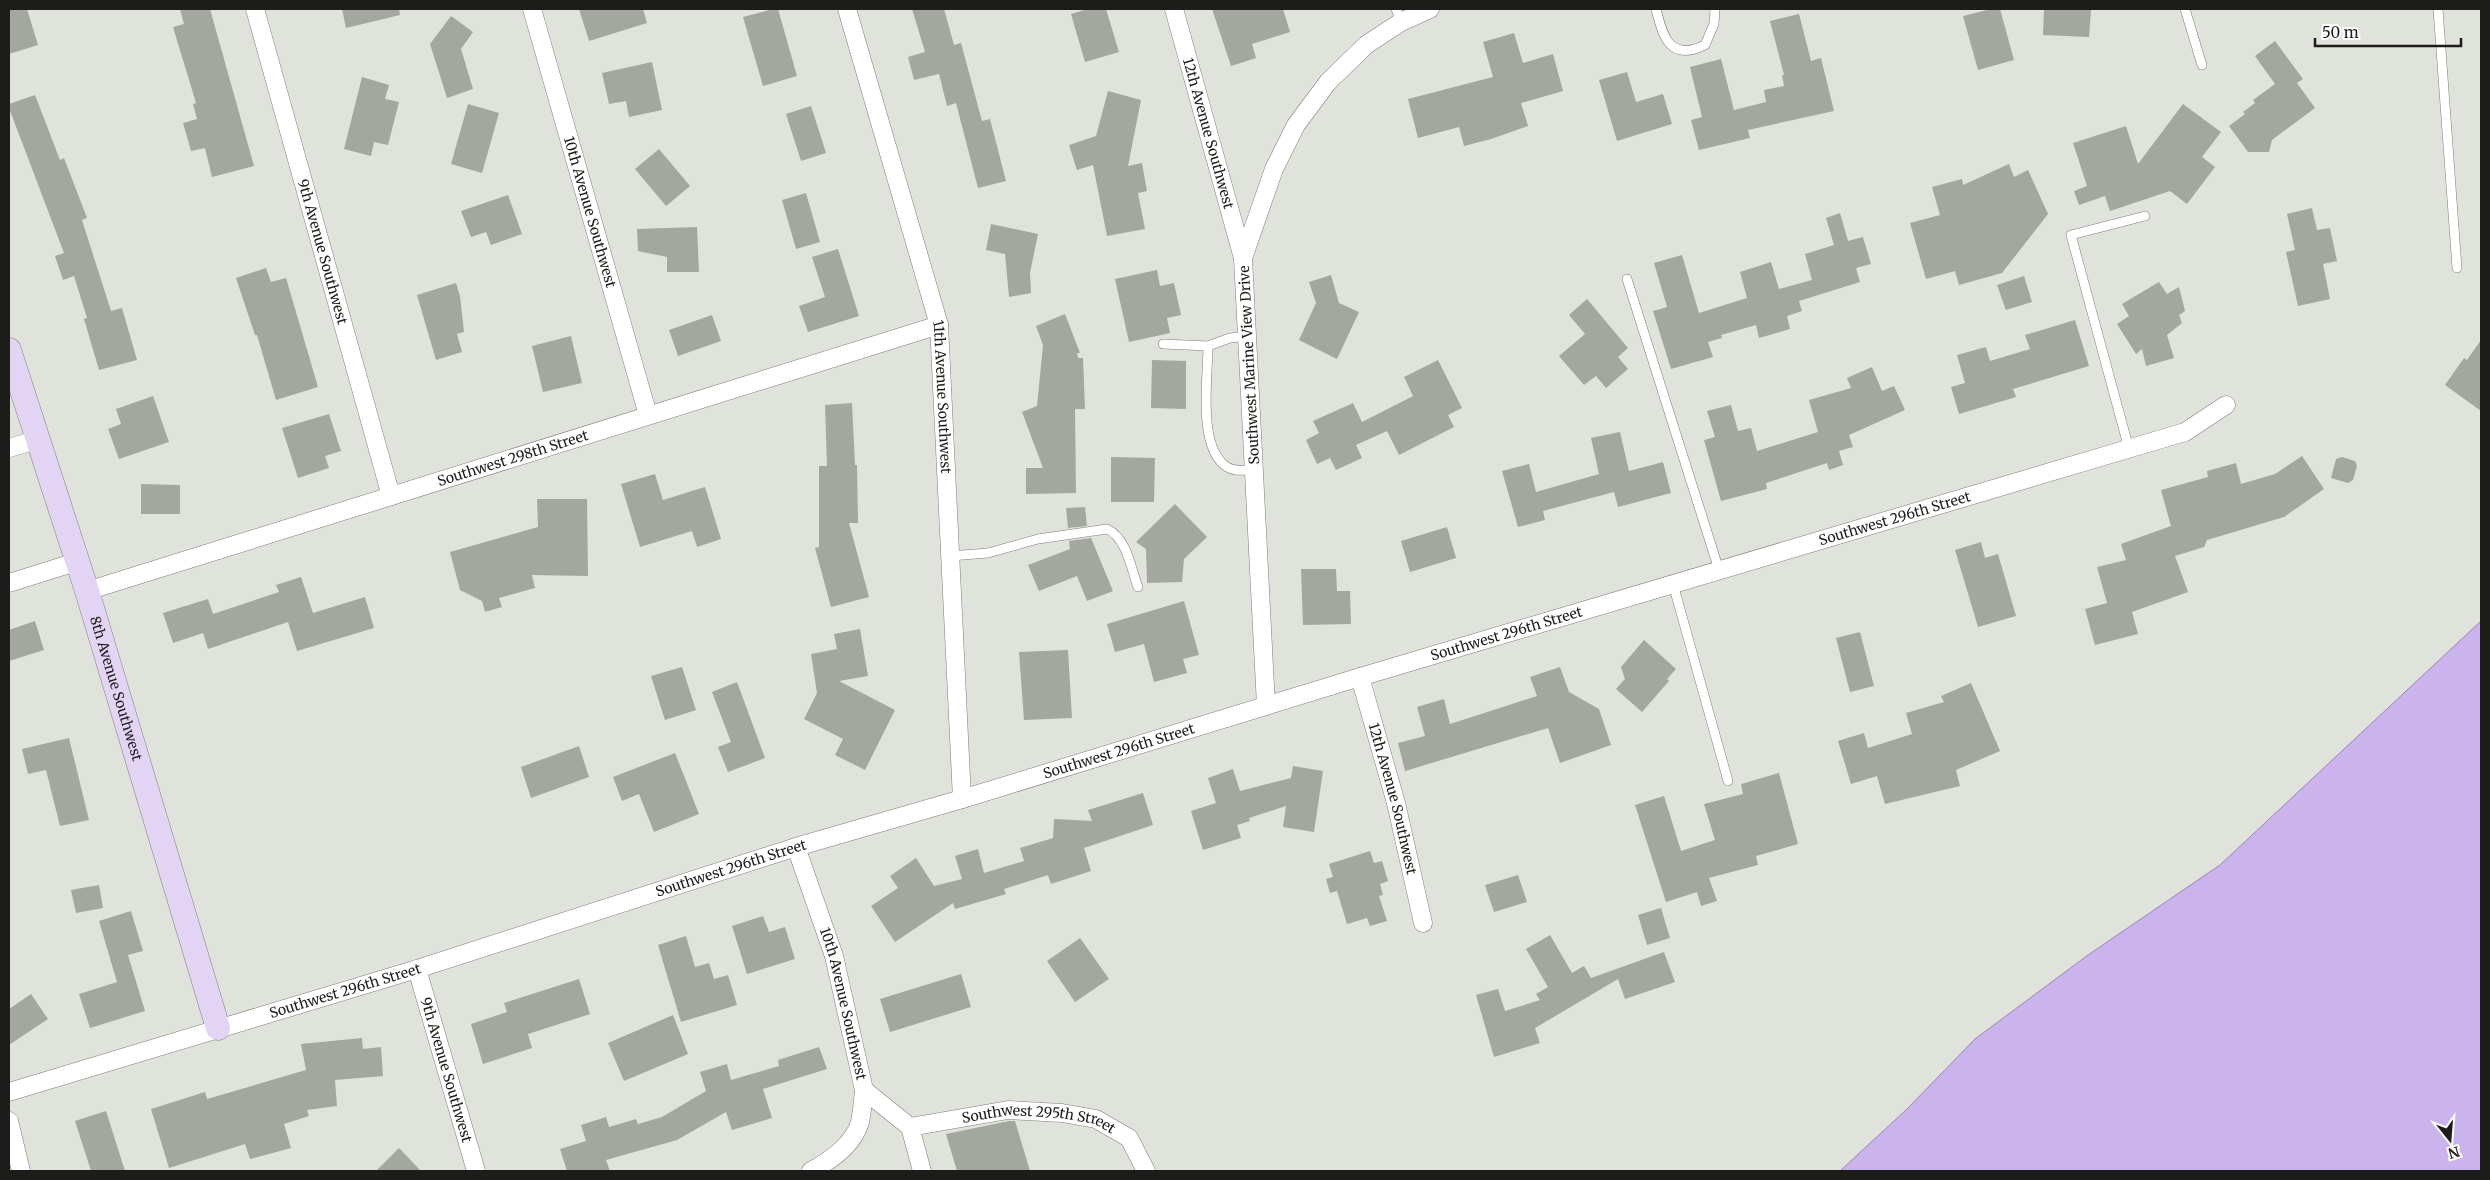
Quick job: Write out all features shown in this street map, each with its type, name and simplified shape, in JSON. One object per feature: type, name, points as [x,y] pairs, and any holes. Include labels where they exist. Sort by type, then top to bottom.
[{"type":"street","name":"9th Avenue Southwest","points":[[255,9],[391,496]]},
{"type":"street","name":"10th Avenue Southwest","points":[[532,9],[648,415]]},
{"type":"street","name":"11th Avenue Southwest","points":[[847,9],[939,325],[962,799]]},
{"type":"street","name":"12th Avenue Southwest","points":[[1174,9],[1243,258]]},
{"type":"street","name":"Southwest Marine View Drive","points":[[1266,706],[1243,258],[1274,169],[1296,125],[1328,82],[1398,15],[1430,9]]},
{"type":"street","name":"Southwest 298th Street","points":[[87,591],[939,325]]},
{"type":"street","name":"8th Avenue Southwest","points":[[9,350],[36,440],[87,591],[218,1028]]},
{"type":"street","name":"Southwest 296th Street","points":[[9,1092],[417,970],[796,847],[962,799],[1360,676],[2185,432],[2226,405]]},
{"type":"street","points":[[9,448],[36,440]]},
{"type":"street","points":[[9,583],[76,562]]},
{"type":"street","name":"12th Avenue Southwest","points":[[1360,676],[1396,803],[1423,923]]},
{"type":"street","name":"10th Avenue Southwest","points":[[796,847],[834,956],[864,1090],[910,1127]]},
{"type":"street","name":"9th Avenue Southwest","points":[[417,970],[476,1171]]},
{"type":"street","points":[[811,1171],[828,1162],[849,1142],[860,1124],[864,1090]]},
{"type":"street","name":"Southwest 295th Street","points":[[910,1127],[1008,1110],[1062,1113],[1096,1119],[1129,1138],[1146,1171]]},
{"type":"street","points":[[9,1121],[21,1171]]},
{"type":"street","points":[[910,1127],[922,1171]]},
{"type":"lane","points":[[1656,9],[1663,35],[1669,45],[1681,50],[1705,45],[1714,24],[1715,9]]},
{"type":"lane","points":[[2185,9],[2202,65]]},
{"type":"lane","points":[[2438,9],[2457,268]]},
{"type":"lane","points":[[2129,449],[2071,235],[2145,216]]},
{"type":"lane","points":[[1627,279],[1719,570]]},
{"type":"lane","points":[[1163,344],[1208,346],[1230,338],[1247,336]]},
{"type":"lane","points":[[1208,346],[1208,434],[1218,457],[1226,467],[1234,470],[1254,470]]},
{"type":"lane","points":[[950,556],[988,554],[1038,539],[1108,529],[1123,544],[1138,587]]},
{"type":"lane","points":[[1674,584],[1728,781]]},
{"type":"shaded area","points":[[2481,621],[2481,1171],[1840,1171],[1907,1109],[1975,1039],[2088,955],[2220,865]]},
{"type":"building","points":[[9,9],[27,9],[38,45],[9,54]]},
{"type":"building","points":[[180,9],[210,9],[254,166],[212,177],[205,148],[191,151],[183,123],[197,119],[193,104],[196,103],[173,27],[184,24]]},
{"type":"building","points":[[342,9],[399,9],[400,15],[346,28]]},
{"type":"building","points":[[579,9],[643,9],[647,23],[589,41]]},
{"type":"building","points":[[778,9],[797,76],[763,86],[743,17]]},
{"type":"building","points":[[912,9],[944,9],[954,45],[961,43],[982,121],[990,119],[1006,181],[978,188],[956,103],[947,106],[939,74],[914,80],[908,57],[925,52]]},
{"type":"building","points":[[1088,9],[1106,9],[1119,52],[1085,62],[1071,14]]},
{"type":"building","points":[[1212,9],[1283,9],[1290,32],[1252,44],[1256,58],[1231,66]]},
{"type":"building","points":[[1991,9],[2000,9],[2014,60],[1978,70],[1963,16]]},
{"type":"building","points":[[2044,9],[2091,10],[2089,37],[2043,35]]},
{"type":"building","points":[[1799,14],[1811,61],[1821,58],[1834,111],[1748,130],[1750,138],[1699,150],[1691,120],[1702,117],[1690,67],[1721,59],[1734,110],[1766,102],[1764,90],[1784,86],[1782,75],[1784,75],[1770,21]]},
{"type":"building","points":[[451,16],[473,32],[461,49],[473,89],[447,98],[430,44]]},
{"type":"building","points":[[1514,33],[1523,63],[1553,54],[1563,91],[1521,103],[1528,126],[1491,139],[1464,146],[1459,127],[1418,138],[1408,99],[1493,77],[1483,42]]},
{"type":"building","points":[[2275,41],[2303,79],[2297,83],[2315,108],[2272,140],[2269,152],[2248,152],[2229,126],[2245,114],[2243,112],[2255,103],[2253,100],[2275,84],[2255,56]]},
{"type":"building","points":[[652,62],[662,110],[629,117],[626,101],[609,104],[602,73]]},
{"type":"building","points":[[1627,72],[1636,102],[1663,94],[1672,124],[1617,141],[1599,80]]},
{"type":"building","points":[[362,77],[389,85],[385,99],[399,102],[388,145],[374,142],[371,156],[344,149]]},
{"type":"building","points":[[1108,91],[1141,100],[1128,166],[1142,163],[1147,191],[1138,193],[1145,229],[1107,236],[1093,165],[1077,170],[1069,145],[1096,136]]},
{"type":"building","points":[[35,95],[60,160],[64,158],[87,218],[82,220],[111,311],[122,308],[137,360],[99,370],[84,319],[87,318],[74,276],[63,280],[55,256],[64,253],[9,108],[9,104]]},
{"type":"building","points":[[468,104],[499,113],[482,173],[451,164]]},
{"type":"building","points":[[2183,104],[2221,132],[2202,157],[2215,167],[2187,204],[2170,191],[2110,211],[2105,196],[2079,205],[2074,191],[2087,186],[2073,143],[2126,126],[2138,164]]},
{"type":"building","points":[[811,106],[826,153],[801,161],[786,114]]},
{"type":"building","points":[[659,149],[690,186],[666,206],[635,169]]},
{"type":"building","points":[[2009,164],[2014,177],[2028,170],[2048,214],[2002,273],[1959,285],[1955,271],[1926,279],[1910,223],[1940,215],[1932,187],[1962,179],[1963,185]]},
{"type":"building","points":[[806,193],[820,242],[796,249],[782,200]]},
{"type":"building","points":[[508,195],[522,234],[491,245],[486,232],[471,237],[461,211]]},
{"type":"building","points":[[2312,208],[2317,230],[2330,228],[2337,261],[2323,264],[2330,299],[2298,306],[2286,252],[2295,250],[2287,214]]},
{"type":"building","points":[[1840,213],[1848,241],[1863,237],[1871,264],[1856,268],[1860,282],[1799,301],[1802,311],[1787,316],[1790,329],[1759,338],[1756,325],[1721,335],[1722,338],[1708,342],[1713,357],[1671,369],[1653,311],[1667,307],[1654,263],[1682,255],[1699,313],[1747,298],[1740,272],[1771,262],[1779,289],[1812,280],[1805,254],[1834,245],[1826,218]]},
{"type":"building","points":[[991,224],[1038,234],[1030,273],[1031,293],[1009,297],[1005,254],[986,250]]},
{"type":"building","points":[[697,227],[699,272],[667,272],[667,257],[638,251],[637,229]]},
{"type":"building","points":[[838,249],[859,316],[808,332],[799,306],[825,297],[812,257]]},
{"type":"building","points":[[266,268],[271,282],[286,278],[318,387],[276,400],[257,335],[255,335],[236,278]]},
{"type":"building","points":[[1157,270],[1160,286],[1174,283],[1181,315],[1167,318],[1170,333],[1129,342],[1115,279]]},
{"type":"building","points":[[1331,275],[1339,303],[1359,312],[1337,359],[1299,340],[1316,303],[1309,282]]},
{"type":"building","points":[[2024,276],[2032,302],[2006,310],[1997,285]]},
{"type":"building","points":[[2159,282],[2167,294],[2179,287],[2185,311],[2179,315],[2182,323],[2167,335],[2174,358],[2146,366],[2142,349],[2136,354],[2117,324],[2129,316],[2122,304]]},
{"type":"building","points":[[456,283],[460,296],[464,332],[457,334],[462,352],[436,360],[417,295]]},
{"type":"building","points":[[1587,299],[1628,348],[1618,357],[1628,369],[1606,388],[1596,376],[1584,385],[1559,356],[1585,334],[1569,315]]},
{"type":"building","points":[[1065,314],[1080,353],[1077,353],[1078,358],[1083,358],[1085,409],[1075,409],[1076,493],[1026,494],[1026,468],[1043,468],[1022,412],[1037,406],[1043,345],[1036,326]]},
{"type":"building","points":[[712,315],[721,341],[678,356],[669,330]]},
{"type":"building","points":[[2075,320],[2089,366],[2013,389],[2016,397],[1959,414],[1951,387],[1965,383],[1957,355],[1986,347],[1990,361],[2030,349],[2025,335]]},
{"type":"building","points":[[571,336],[582,383],[543,392],[532,346]]},
{"type":"building","points":[[2481,340],[2481,411],[2445,385],[2464,358],[2467,360]]},
{"type":"building","points":[[1152,360],[1186,361],[1186,409],[1151,408]]},
{"type":"building","points":[[1438,360],[1462,408],[1448,415],[1454,427],[1399,455],[1387,431],[1356,445],[1362,458],[1336,470],[1330,458],[1317,464],[1306,440],[1319,433],[1313,421],[1353,403],[1362,422],[1413,396],[1404,377]]},
{"type":"building","points":[[1872,367],[1882,391],[1894,386],[1905,410],[1849,435],[1853,447],[1839,451],[1843,465],[1829,470],[1827,463],[1766,483],[1767,489],[1721,501],[1704,440],[1715,437],[1707,411],[1731,405],[1738,431],[1751,428],[1757,451],[1818,432],[1809,400],[1851,388],[1847,378]]},
{"type":"building","points":[[153,396],[169,442],[119,459],[108,429],[121,424],[116,409]]},
{"type":"building","points":[[852,403],[855,465],[857,465],[858,523],[849,523],[869,597],[831,607],[815,548],[819,547],[819,466],[827,466],[825,405]]},
{"type":"building","points":[[329,414],[341,451],[325,456],[329,468],[298,478],[282,428]]},
{"type":"building","points":[[1620,432],[1629,471],[1663,462],[1671,493],[1618,507],[1614,492],[1543,511],[1545,520],[1518,527],[1502,471],[1529,464],[1536,492],[1599,474],[1591,438]]},
{"type":"building","points":[[2302,456],[2324,489],[2284,517],[2207,540],[2204,547],[2175,556],[2188,592],[2132,612],[2138,634],[2095,645],[2085,609],[2107,603],[2097,567],[2126,560],[2121,544],[2171,526],[2161,490],[2208,477],[2207,471],[2236,463],[2241,484],[2275,474]]},
{"type":"building","points":[[1111,457],[1155,458],[1154,502],[1111,502]]},
{"type":"building","points":[[2342,457],[2355,461],[2357,466],[2353,480],[2348,483],[2331,478],[2336,459]]},
{"type":"building","points":[[655,474],[663,500],[705,487],[721,539],[697,547],[692,531],[640,547],[621,484]]},
{"type":"building","points":[[141,484],[180,485],[180,514],[141,514]]},
{"type":"building","points":[[537,499],[587,499],[588,576],[532,575],[535,588],[499,598],[502,607],[485,612],[482,601],[460,590],[450,552],[538,527]]},
{"type":"building","points":[[1175,504],[1207,537],[1184,559],[1182,582],[1147,583],[1146,549],[1136,542]]},
{"type":"building","points":[[1085,507],[1087,526],[1068,528],[1066,508]]},
{"type":"building","points":[[1447,527],[1456,558],[1410,572],[1401,541]]},
{"type":"building","points":[[1091,538],[1113,591],[1087,601],[1077,576],[1039,591],[1028,565],[1070,549],[1069,541]]},
{"type":"building","points":[[1981,542],[1985,558],[1998,554],[2016,616],[1978,627],[1955,550]]},
{"type":"building","points":[[1301,569],[1336,569],[1337,591],[1350,591],[1351,624],[1303,625]]},
{"type":"building","points":[[301,577],[313,613],[365,597],[374,628],[297,651],[288,622],[208,649],[203,633],[173,643],[163,613],[208,599],[213,614],[279,592],[276,585]]},
{"type":"building","points":[[1184,601],[1199,655],[1183,659],[1187,673],[1154,682],[1144,644],[1115,652],[1107,624]]},
{"type":"building","points":[[35,621],[44,650],[9,661],[9,630]]},
{"type":"building","points":[[860,629],[868,676],[839,681],[895,710],[865,770],[835,755],[843,739],[804,719],[817,693],[811,654],[837,649],[834,634]]},
{"type":"building","points":[[1860,632],[1874,686],[1850,692],[1836,638]]},
{"type":"building","points":[[1644,640],[1676,669],[1667,679],[1669,681],[1642,712],[1616,689],[1625,679],[1621,667]]},
{"type":"building","points":[[1068,650],[1072,718],[1024,720],[1019,652]]},
{"type":"building","points":[[682,667],[696,710],[665,720],[651,676]]},
{"type":"building","points":[[1560,667],[1569,692],[1599,709],[1611,745],[1560,763],[1548,728],[1405,771],[1398,743],[1425,736],[1417,707],[1444,699],[1450,724],[1537,696],[1530,677]]},
{"type":"building","points":[[737,682],[765,758],[728,772],[718,747],[731,742],[712,692]]},
{"type":"building","points":[[1971,683],[2000,751],[1956,770],[1960,786],[1885,804],[1877,776],[1851,784],[1838,741],[1864,733],[1868,748],[1912,734],[1906,713],[1944,702],[1941,696]]},
{"type":"building","points":[[69,738],[89,820],[60,826],[46,770],[28,774],[22,749]]},
{"type":"building","points":[[579,746],[589,777],[531,798],[521,767]]},
{"type":"building","points":[[675,753],[699,814],[654,832],[639,794],[622,801],[613,777]]},
{"type":"building","points":[[1293,766],[1323,771],[1314,832],[1283,827],[1286,806],[1249,818],[1250,821],[1237,825],[1241,838],[1203,850],[1191,811],[1216,803],[1208,778],[1233,769],[1240,791],[1291,778]]},
{"type":"building","points":[[1779,773],[1798,844],[1756,856],[1758,865],[1709,878],[1717,901],[1701,906],[1697,892],[1666,902],[1635,805],[1664,796],[1681,851],[1715,840],[1704,804],[1743,794],[1741,784]]},
{"type":"building","points":[[1143,793],[1153,825],[1084,848],[1091,871],[1051,884],[1048,875],[1004,889],[1006,894],[955,909],[953,903],[895,942],[871,906],[898,888],[890,876],[916,858],[934,886],[962,879],[955,856],[978,849],[984,873],[1024,861],[1020,848],[1053,838],[1054,819],[1092,821],[1088,810]]},
{"type":"building","points":[[1370,851],[1374,863],[1382,861],[1388,881],[1380,884],[1383,895],[1379,896],[1387,921],[1370,926],[1367,918],[1347,924],[1337,891],[1330,893],[1326,879],[1333,877],[1329,864]]},
{"type":"building","points":[[1518,875],[1527,902],[1494,912],[1485,885]]},
{"type":"building","points":[[99,885],[103,908],[76,913],[71,890]]},
{"type":"building","points":[[1661,908],[1670,938],[1647,945],[1638,915]]},
{"type":"building","points":[[131,911],[143,951],[128,955],[145,1011],[90,1028],[79,994],[117,982],[99,921]]},
{"type":"building","points":[[763,916],[769,932],[785,927],[795,959],[747,974],[732,926]]},
{"type":"building","points":[[1550,935],[1572,973],[1584,966],[1591,978],[1664,952],[1675,982],[1625,999],[1618,979],[1535,1028],[1540,1043],[1494,1057],[1476,995],[1498,989],[1505,1011],[1540,1000],[1536,994],[1548,987],[1526,949]]},
{"type":"building","points":[[686,936],[695,967],[709,963],[714,979],[728,975],[737,1005],[681,1022],[658,945]]},
{"type":"building","points":[[1080,938],[1109,979],[1075,1002],[1047,961]]},
{"type":"building","points":[[961,974],[971,1007],[890,1032],[880,999]]},
{"type":"building","points":[[579,979],[590,1014],[528,1034],[532,1048],[483,1064],[471,1024],[507,1012],[504,1003]]},
{"type":"building","points":[[31,994],[48,1019],[9,1045],[9,1009]]},
{"type":"building","points":[[673,1015],[688,1054],[624,1081],[608,1043]]},
{"type":"building","points":[[362,1038],[363,1049],[381,1047],[383,1076],[335,1080],[337,1106],[307,1110],[309,1116],[284,1124],[291,1148],[250,1159],[245,1144],[169,1168],[151,1109],[205,1092],[207,1099],[306,1070],[301,1044]]},
{"type":"building","points":[[819,1047],[827,1069],[763,1089],[772,1118],[732,1130],[726,1112],[677,1140],[606,1160],[610,1171],[567,1171],[560,1149],[586,1141],[581,1125],[606,1117],[609,1127],[636,1119],[638,1124],[662,1117],[706,1091],[700,1072],[727,1064],[731,1080],[779,1066],[778,1060]]},
{"type":"building","points":[[106,1111],[125,1171],[91,1171],[75,1121]]},
{"type":"building","points":[[1015,1121],[1030,1171],[957,1171],[946,1134]]},
{"type":"building","points":[[399,1148],[421,1171],[376,1171]]}]
